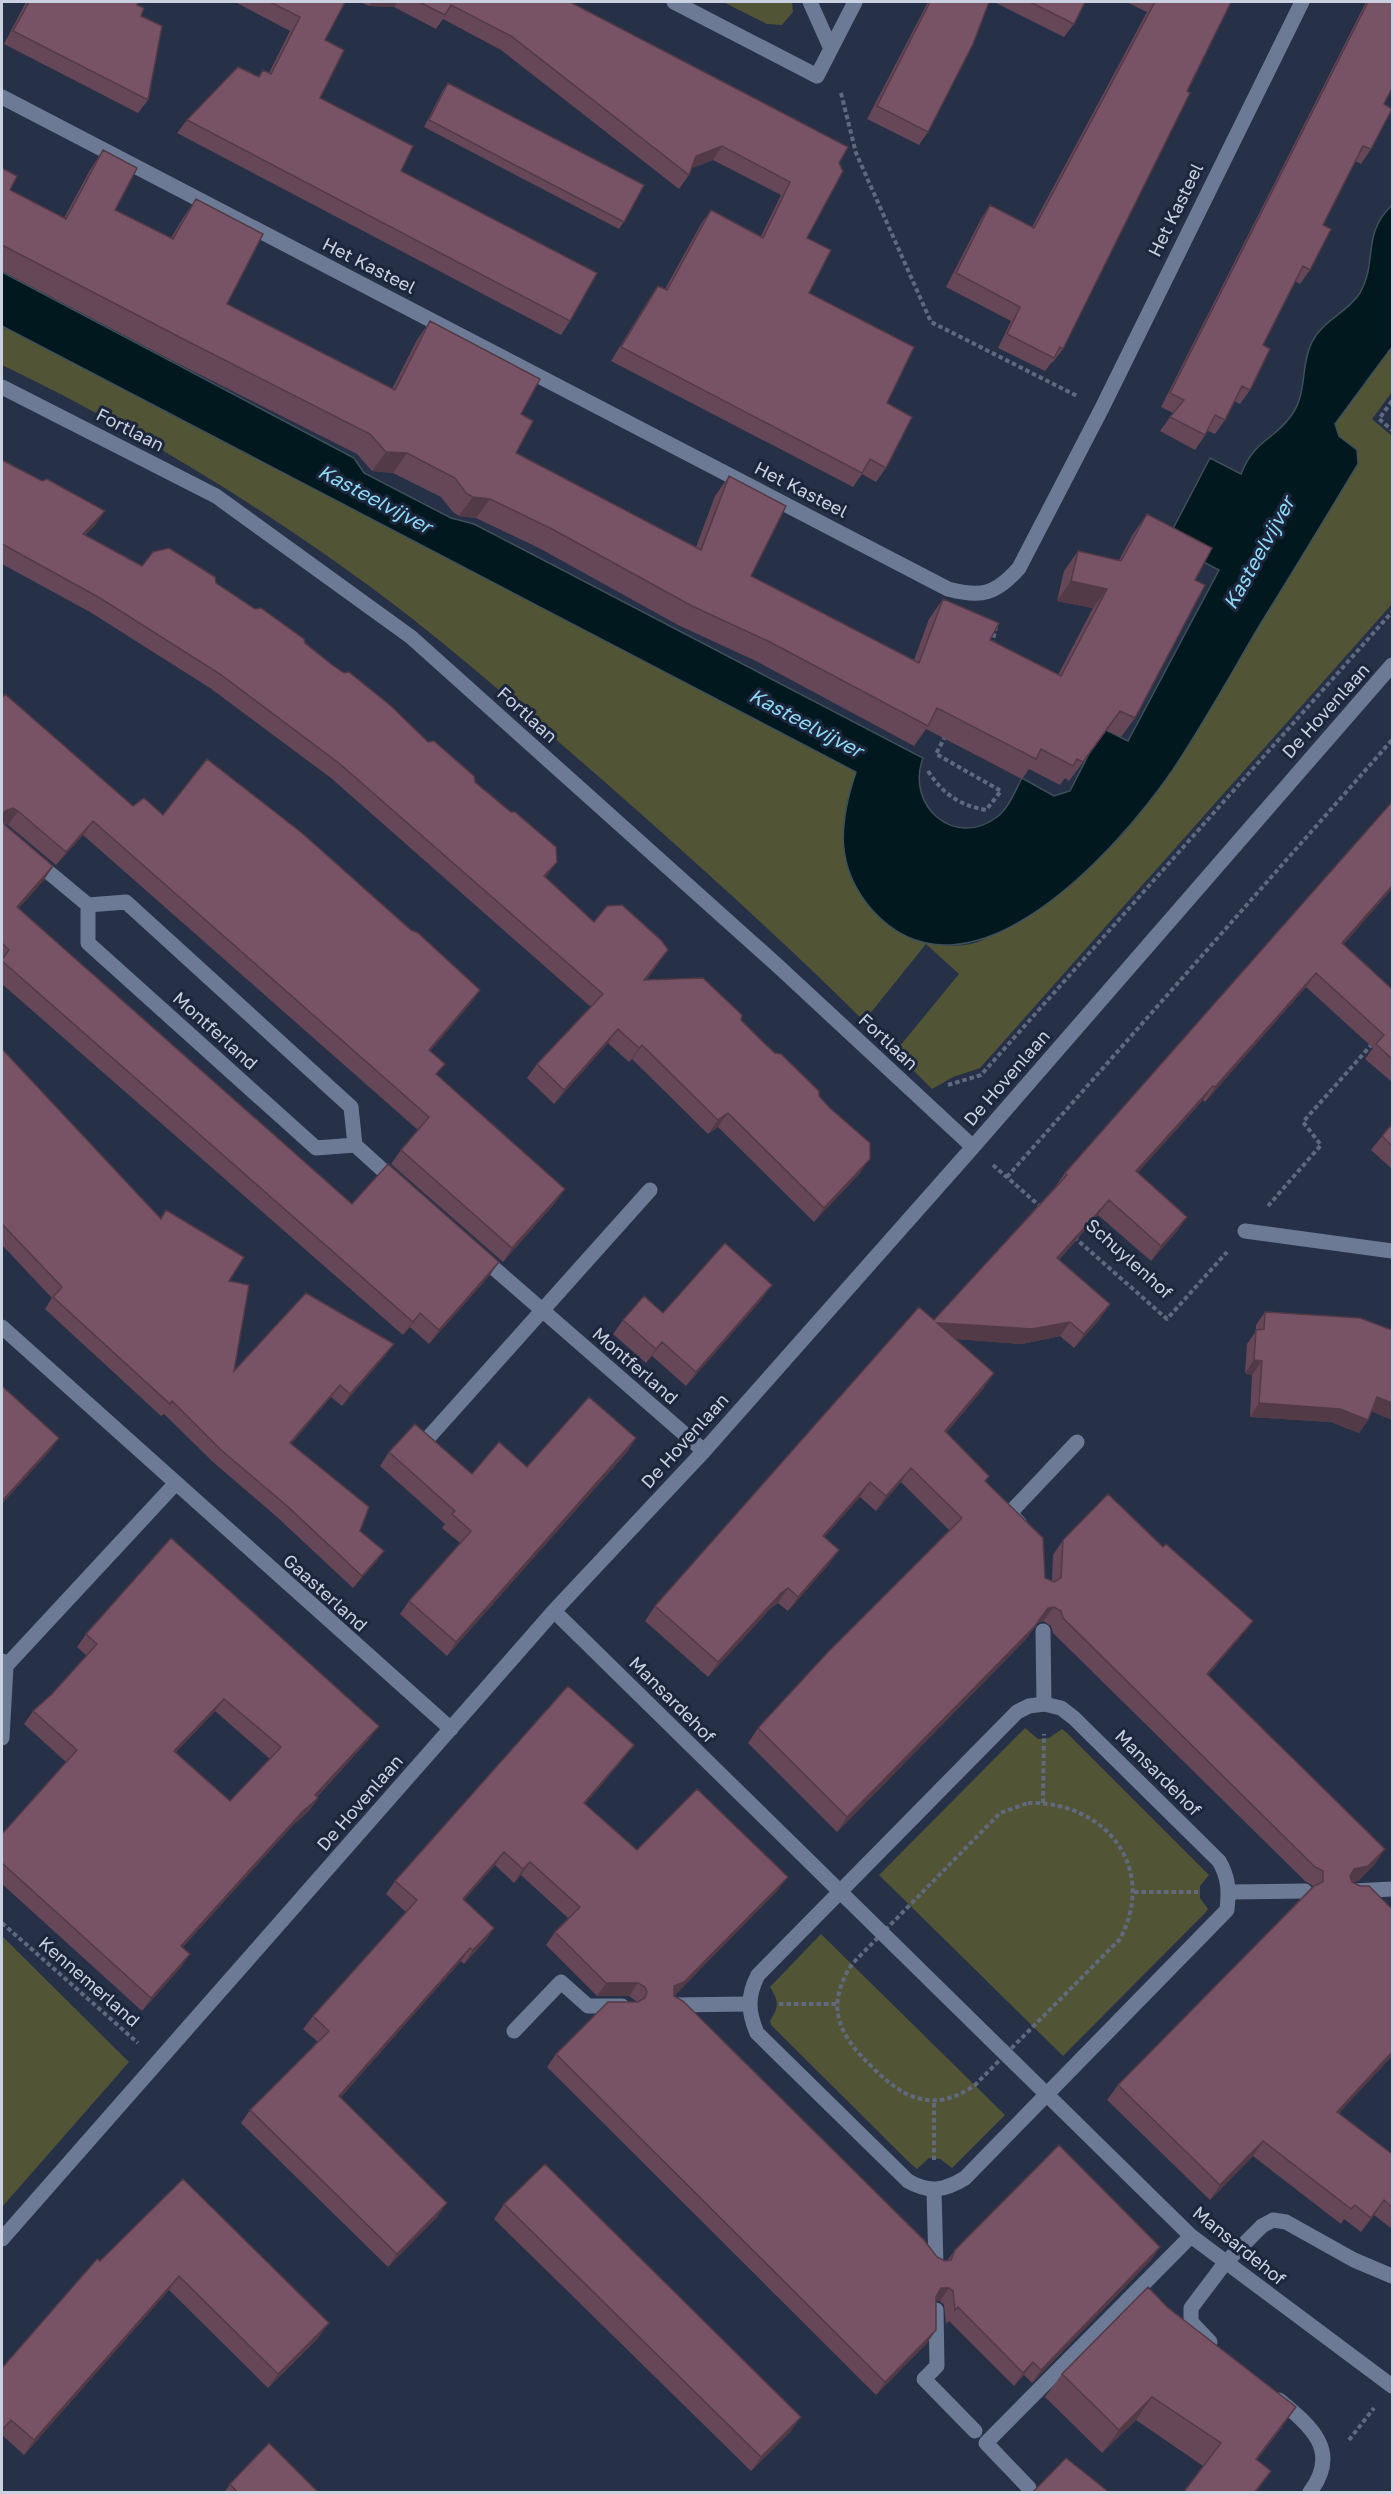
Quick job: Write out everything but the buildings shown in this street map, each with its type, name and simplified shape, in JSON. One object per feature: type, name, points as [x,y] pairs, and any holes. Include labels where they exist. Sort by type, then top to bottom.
[{"type":"street","points":[[674,2],[817,76],[855,2]]},
{"type":"street","points":[[810,2],[831,49]]},
{"type":"street","name":"Het Kasteel","points":[[2,97],[948,589],[967,594],[987,593],[1004,584],[1019,568],[1102,408],[1302,2]]},
{"type":"street","name":"Fortlaan","points":[[2,387],[216,496],[411,638],[778,966],[973,1147]]},
{"type":"street","name":"De Hovenlaan","points":[[2,2239],[554,1611],[704,1451],[973,1147],[1392,665]]},
{"type":"street","points":[[19,847],[88,905]]},
{"type":"street","name":"Montferland","points":[[126,902],[351,1107],[354,1145],[316,1148],[88,943],[88,905],[126,902]]},
{"type":"street","points":[[354,1145],[408,1192]]},
{"type":"street","points":[[428,1438],[650,1190]]},
{"type":"street","points":[[1245,1231],[1392,1251]]},
{"type":"street","name":"Montferland","points":[[470,1248],[704,1451]]},
{"type":"street","name":"Gaasterland","points":[[2,1327],[451,1729]]},
{"type":"street","points":[[1034,1537],[1010,1514],[1077,1442]]},
{"type":"street","points":[[2,1738],[4,1664],[175,1484]]},
{"type":"street","name":"Mansardehof","points":[[554,1611],[1191,2236],[1392,2385]]},
{"type":"street","points":[[1043,1631],[1044,1704],[1029,1706],[1017,1712],[758,1976],[750,1989],[748,2004],[757,2033],[908,2181],[934,2191],[950,2187],[965,2178],[1216,1923],[1227,1910],[1229,1892],[1305,1891]]},
{"type":"street","name":"Mansardehof","points":[[1044,1704],[1061,1708],[1074,1718],[1219,1861],[1227,1874],[1229,1892]]},
{"type":"street","points":[[1350,1891],[1392,1889]]},
{"type":"street","points":[[514,2031],[561,1982],[588,2006],[628,2006]]},
{"type":"street","points":[[673,2005],[748,2004]]},
{"type":"street","points":[[934,2191],[936,2265]]},
{"type":"street","points":[[1217,2349],[1199,2334],[1191,2322],[1191,2308],[1225,2263],[1262,2226],[1274,2220],[1286,2222],[1354,2260],[1392,2276]]},
{"type":"street","points":[[1029,2488],[986,2442],[1191,2236]]},
{"type":"street","points":[[936,2310],[937,2366],[924,2379],[975,2431]]},
{"type":"street","points":[[1271,2394],[1308,2423],[1319,2441],[1323,2457],[1321,2478],[1310,2493]]},
{"type":"path","points":[[831,49],[856,153],[931,322],[1102,408]]},
{"type":"path","points":[[1392,401],[1379,419],[1392,430]]},
{"type":"path","points":[[987,656],[992,646],[1004,584]]},
{"type":"path","points":[[929,1107],[947,1085],[981,1075],[1392,612]]},
{"type":"path","points":[[928,771],[940,790],[966,807],[986,810],[1001,790],[936,754],[951,725]]},
{"type":"path","points":[[1007,1177],[1392,740]]},
{"type":"path","points":[[1245,1231],[1321,1144],[1303,1122],[1378,1038]]},
{"type":"path","points":[[973,1147],[1042,1209]]},
{"type":"path","name":"Schuylenhof","points":[[1069,1233],[1167,1319],[1245,1231]]},
{"type":"path","points":[[1043,1803],[1044,1704]]},
{"type":"path","points":[[1043,1803],[1063,1806],[1084,1814],[1109,1833],[1126,1860],[1134,1892],[1133,1908],[1120,1940],[1005,2056],[963,2093],[934,2101],[919,2099],[897,2090],[860,2055],[840,2027],[837,2004],[843,1978],[852,1964],[1000,1813],[1014,1806],[1043,1803]]},
{"type":"path","points":[[1134,1892],[1229,1892]]},
{"type":"path","name":"Kennemerland","points":[[2,1923],[159,2061]]},
{"type":"path","points":[[748,2004],[837,2004]]},
{"type":"path","points":[[934,2101],[934,2191]]},
{"type":"path","points":[[1321,2478],[1392,2385]]},
{"type":"green space","points":[[723,2],[792,2],[793,12],[782,25],[767,24]]},
{"type":"green space","points":[[2,326],[857,772],[844,818],[847,862],[855,883],[867,902],[883,918],[903,932],[940,945],[969,944],[983,940],[1077,877],[1122,836],[1161,787],[1183,753],[1357,450],[1339,436],[1335,424],[1392,347],[1392,392],[1372,419],[1392,436],[1392,604],[980,1068],[953,1077],[932,1089],[895,1052],[959,974],[926,944],[864,1021],[766,927],[632,806],[488,681],[405,613],[286,528],[194,469],[51,389],[2,365]]},
{"type":"green space","points":[[1025,1728],[1038,1739],[1049,1738],[1062,1729],[1209,1875],[1200,1886],[1200,1898],[1208,1909],[1206,1912],[1063,2056],[879,1875]]},
{"type":"green space","points":[[821,1934],[1005,2115],[952,2168],[940,2159],[929,2158],[917,2169],[771,2025],[770,2021],[777,2004],[770,1987]]},
{"type":"green space","points":[[2,1936],[129,2062],[2,2207]]},
{"type":"water","name":"Kasteelvijver","points":[[1392,205],[1392,347],[1335,424],[1339,436],[1357,450],[1358,464],[1172,771],[1117,840],[1080,877],[1039,910],[996,934],[953,945],[912,939],[873,911],[860,894],[846,861],[844,844],[846,809],[856,772],[2,326],[2,272],[354,458],[364,473],[451,518],[474,524],[923,758],[919,776],[921,792],[927,806],[938,818],[950,825],[965,828],[981,826],[997,817],[1005,809],[1022,778],[1054,796],[1070,791],[1102,728],[1128,741],[1219,570],[1166,542],[1210,458],[1241,474],[1246,462],[1258,447],[1278,431],[1291,416],[1300,398],[1306,360],[1312,342],[1322,328],[1349,306],[1360,293],[1368,270],[1376,227]]}]
